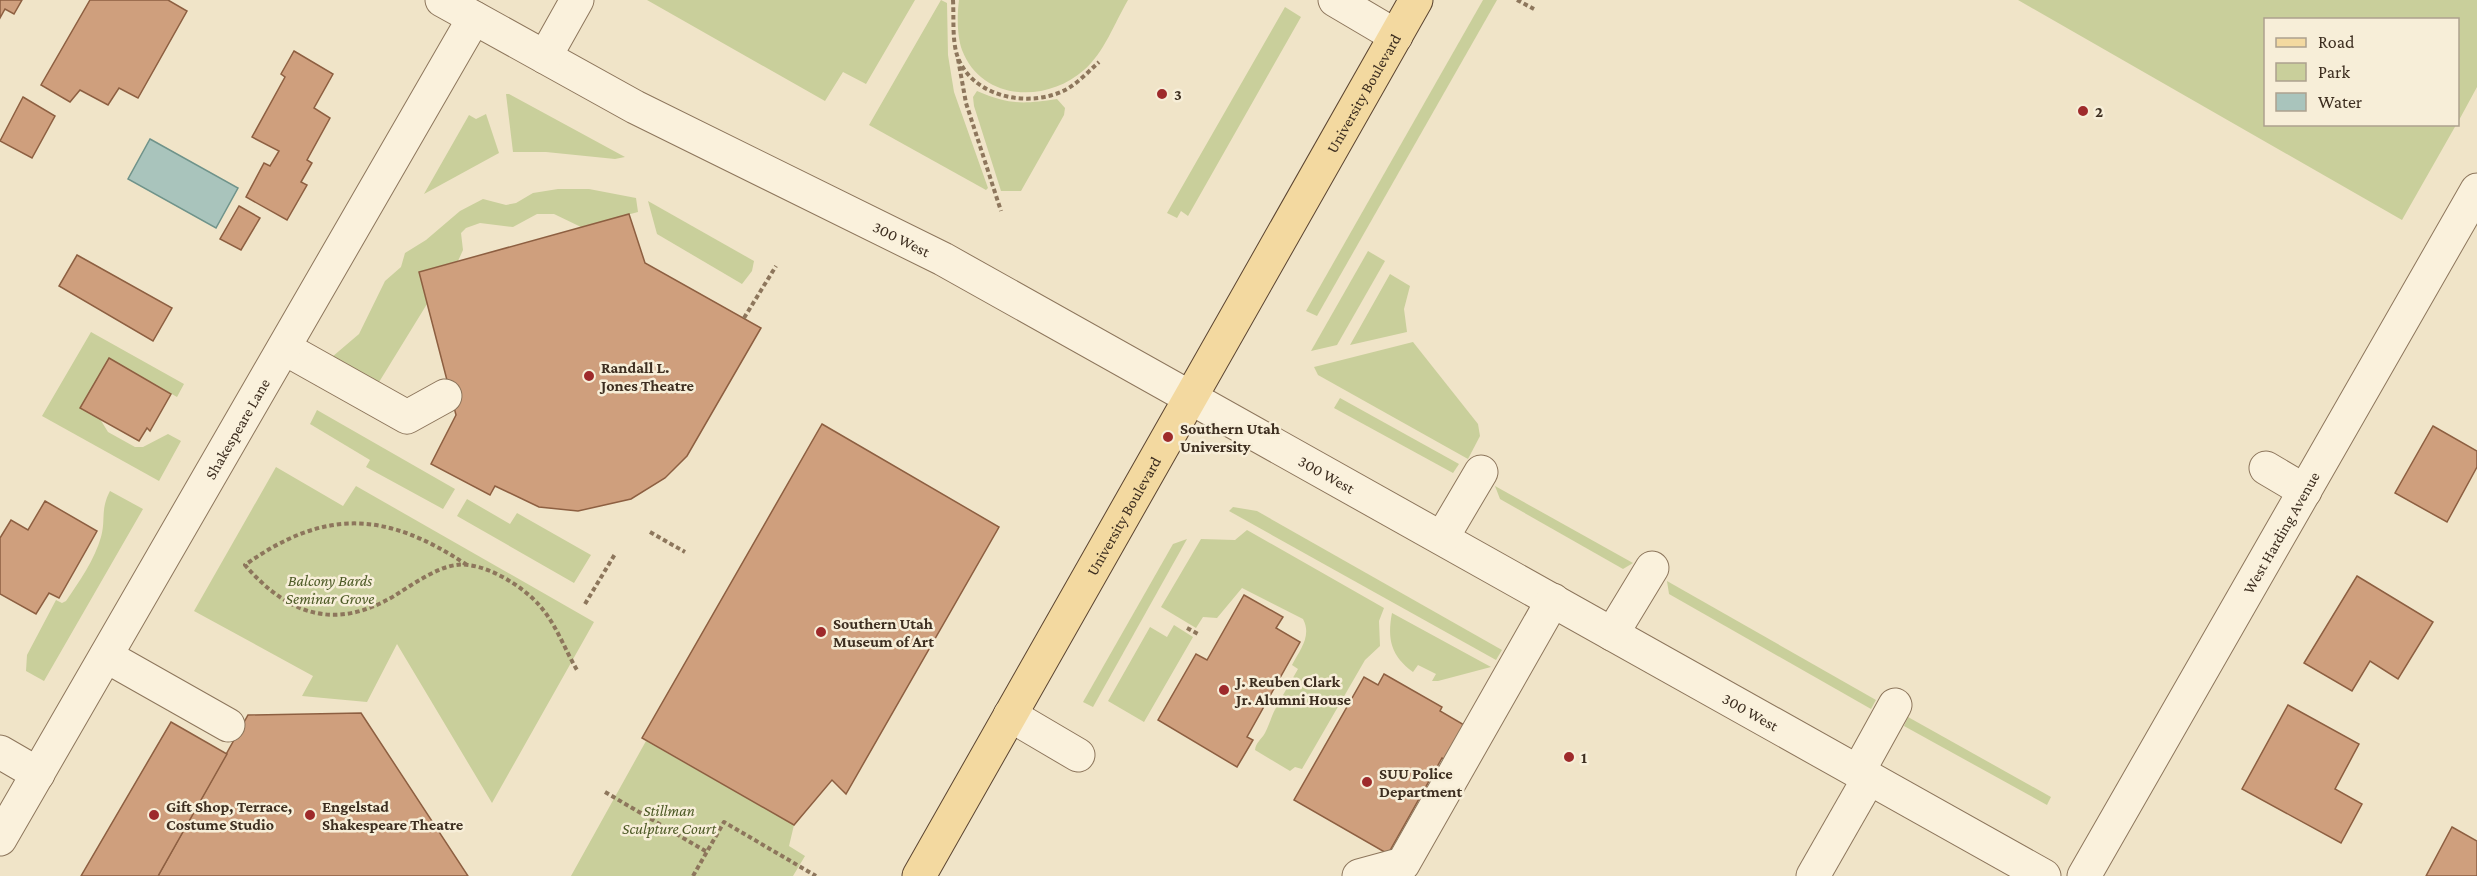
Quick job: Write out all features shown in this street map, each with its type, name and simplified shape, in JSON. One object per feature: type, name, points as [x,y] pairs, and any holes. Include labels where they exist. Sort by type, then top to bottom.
[{"type":"main road","name":"University Boulevard","points":[[919,876],[1416,0]]},
{"type":"street","name":"300 West","points":[[442,0],[645,112],[943,259],[2044,876]]},
{"type":"street","points":[[545,57],[577,0]]},
{"type":"street","points":[[1335,0],[1396,36]]},
{"type":"street","name":"Shakespeare Lane","points":[[0,839],[474,18]]},
{"type":"street","name":"West Harding Avenue","points":[[2084,876],[2477,190]]},
{"type":"street","points":[[284,348],[407,417],[445,396]]},
{"type":"street","points":[[2266,468],[2305,491]]},
{"type":"street","points":[[1442,538],[1481,472]]},
{"type":"street","points":[[1612,634],[1652,568]]},
{"type":"street","points":[[1359,876],[1403,864],[1553,600]]},
{"type":"street","points":[[106,656],[228,725]]},
{"type":"street","points":[[1813,876],[1864,775],[1895,705]]},
{"type":"street","points":[[1010,715],[1078,755]]},
{"type":"street","points":[[0,752],[38,774]]},
{"type":"path","points":[[953,0],[957,55],[966,103],[1001,211]]},
{"type":"path","points":[[1517,0],[1534,9]]},
{"type":"path","points":[[957,55],[968,72],[987,90],[1010,97],[1036,97],[1067,89],[1099,62]]},
{"type":"path","points":[[744,318],[776,266]]},
{"type":"path","points":[[467,565],[443,569],[378,605],[342,616],[324,615],[285,603],[261,583],[245,565],[280,541],[304,531],[330,525],[366,523],[389,526],[408,532],[467,565],[506,580],[540,606],[577,670]]},
{"type":"path","points":[[650,532],[686,552]]},
{"type":"path","points":[[585,604],[615,554]]},
{"type":"path","points":[[1187,628],[1200,635]]},
{"type":"path","points":[[605,792],[707,852]]},
{"type":"path","points":[[693,876],[724,822],[816,876]]},
{"type":"green space","points":[[647,0],[915,0],[866,84],[843,72],[825,101]]},
{"type":"green space","points":[[941,0],[947,3],[948,55],[954,92],[988,188],[986,190],[869,125]]},
{"type":"green space","points":[[959,0],[1128,0],[1103,46],[1084,70],[1069,81],[1052,88],[1034,92],[1017,92],[1000,88],[984,80],[971,67],[962,50],[959,38]]},
{"type":"green space","points":[[1483,0],[1497,0],[1317,316],[1306,311]]},
{"type":"green space","points":[[2018,0],[2477,0],[2477,87],[2459,120],[2459,18],[2264,18],[2264,126],[2455,126],[2402,220]]},
{"type":"green space","points":[[1285,7],[1301,17],[1188,216],[1181,211],[1177,218],[1167,213]]},
{"type":"green space","points":[[977,91],[998,99],[1016,102],[1057,99],[1065,108],[1064,115],[1021,191],[1001,191],[974,106],[973,97]]},
{"type":"green space","points":[[506,94],[625,157],[615,159],[546,152],[513,152]]},
{"type":"green space","points":[[486,114],[499,153],[424,194],[469,115],[476,119]]},
{"type":"green space","points":[[558,189],[589,189],[636,198],[638,212],[581,227],[554,214],[537,214],[513,227],[480,223],[466,228],[461,233],[463,250],[458,261],[419,272],[427,304],[376,387],[332,357],[359,334],[385,281],[401,267],[405,253],[426,240],[460,211],[483,199],[506,205],[516,203],[533,193]]},
{"type":"green space","points":[[648,201],[754,261],[752,271],[742,284],[657,234]]},
{"type":"green space","points":[[1368,251],[1385,261],[1337,345],[1311,351]]},
{"type":"green space","points":[[1390,274],[1410,286],[1404,309],[1407,332],[1350,345]]},
{"type":"green space","points":[[91,332],[184,384],[177,397],[109,358],[81,408],[100,419],[108,432],[135,447],[143,447],[168,434],[181,441],[159,481],[42,416]]},
{"type":"green space","points":[[1413,342],[1478,424],[1480,436],[1468,459],[1318,375],[1314,367]]},
{"type":"green space","points":[[1340,398],[1459,464],[1453,473],[1334,408]]},
{"type":"green space","points":[[317,410],[455,489],[443,509],[366,467],[370,460],[310,424]]},
{"type":"green space","name":"Balcony Bards Seminar Grove","points":[[276,467],[343,506],[356,486],[594,622],[492,803],[397,644],[367,702],[302,696],[313,676],[194,611]]},
{"type":"green space","points":[[1495,486],[1633,563],[1623,569],[1500,499]]},
{"type":"green space","points":[[110,491],[143,509],[44,681],[26,671],[27,655],[56,600],[62,603],[66,601],[91,562],[101,537],[104,509]]},
{"type":"green space","points":[[467,499],[510,524],[517,513],[591,555],[574,583],[457,516]]},
{"type":"green space","points":[[1233,507],[1257,511],[1502,650],[1496,660],[1229,511]]},
{"type":"green space","points":[[1247,530],[1384,608],[1379,621],[1380,646],[1365,660],[1302,769],[1295,767],[1290,771],[1255,750],[1298,669],[1292,665],[1306,637],[1303,619],[1242,588],[1217,618],[1203,617],[1196,628],[1161,607],[1201,539],[1235,540]]},
{"type":"green space","points":[[1187,539],[1093,707],[1083,702],[1173,544]]},
{"type":"green space","points":[[1667,581],[1876,700],[1871,709],[1669,594]]},
{"type":"green space","points":[[1392,613],[1491,667],[1438,681],[1432,681],[1436,674],[1418,665],[1413,672],[1400,660],[1392,646],[1390,631]]},
{"type":"green space","points":[[1174,625],[1193,637],[1144,722],[1108,701],[1150,627],[1167,637]]},
{"type":"green space","points":[[1908,717],[2051,797],[2047,805],[1904,726]]},
{"type":"green space","name":"Stillman Sculpture Court","points":[[646,741],[794,825],[789,846],[805,856],[793,876],[571,876]]},
{"type":"water","points":[[150,139],[238,188],[216,228],[128,179]]},
{"type":"building","points":[[0,0],[22,0],[14,14],[5,9],[0,18]]},
{"type":"building","points":[[90,0],[168,0],[187,11],[138,98],[119,88],[108,105],[80,90],[70,102],[41,85]]},
{"type":"building","points":[[294,51],[333,74],[314,108],[330,118],[307,160],[312,163],[301,182],[307,185],[287,220],[246,197],[264,163],[270,166],[279,151],[252,137],[285,77],[281,74]]},
{"type":"building","points":[[23,97],[55,116],[32,158],[0,141]]},
{"type":"building","points":[[239,206],[260,218],[241,250],[220,239]]},
{"type":"building","name":"Randall L. Jones Theatre","points":[[629,214],[645,263],[761,328],[687,456],[665,478],[631,499],[578,511],[539,507],[495,486],[490,495],[431,464],[456,415],[419,272]]},
{"type":"building","points":[[77,255],[172,308],[153,341],[59,286]]},
{"type":"building","points":[[109,358],[171,394],[150,431],[147,428],[139,441],[80,408]]},
{"type":"building","name":"Southern Utah Museum of Art","points":[[822,424],[999,527],[846,794],[832,780],[794,825],[642,738]]},
{"type":"building","points":[[2433,426],[2477,451],[2477,467],[2447,522],[2395,493]]},
{"type":"building","points":[[45,501],[97,531],[59,598],[49,593],[36,614],[0,594],[0,538],[11,520],[28,530]]},
{"type":"building","points":[[2357,576],[2433,622],[2398,679],[2370,661],[2352,691],[2304,663]]},
{"type":"building","name":"J. Reuben Clark Jr. Alumni House","points":[[1244,595],[1283,617],[1276,628],[1300,642],[1247,737],[1253,740],[1237,767],[1158,720],[1196,654],[1207,660]]},
{"type":"building","name":"SUU Police Department","points":[[1384,674],[1442,707],[1440,711],[1471,729],[1451,763],[1442,758],[1388,854],[1294,800],[1364,677],[1378,685]]},
{"type":"building","points":[[2288,705],[2359,744],[2335,789],[2362,804],[2341,843],[2242,789]]},
{"type":"building","name":"Engelstad Shakespeare Theatre","points":[[361,713],[468,876],[158,876],[248,715]]},
{"type":"building","name":"Gift Shop, Terrace, Costume Studio","points":[[171,722],[227,754],[158,876],[81,876]]},
{"type":"building","points":[[2452,827],[2477,841],[2477,876],[2426,876]]},
{"type":"place","name":"3","points":[[1162,94]]},
{"type":"place","name":"2","points":[[2083,111]]},
{"type":"place","name":"Randall L. Jones Theatre","points":[[589,376]]},
{"type":"place","name":"Southern Utah University","points":[[1168,437]]},
{"type":"place","name":"Southern Utah Museum of Art","points":[[821,632]]},
{"type":"place","name":"J. Reuben Clark Jr. Alumni House","points":[[1224,690]]},
{"type":"place","name":"1","points":[[1569,757]]},
{"type":"place","name":"SUU Police Department","points":[[1367,782]]},
{"type":"place","name":"Gift Shop, Terrace, Costume Studio","points":[[154,815]]},
{"type":"place","name":"Engelstad Shakespeare Theatre","points":[[310,815]]}]
